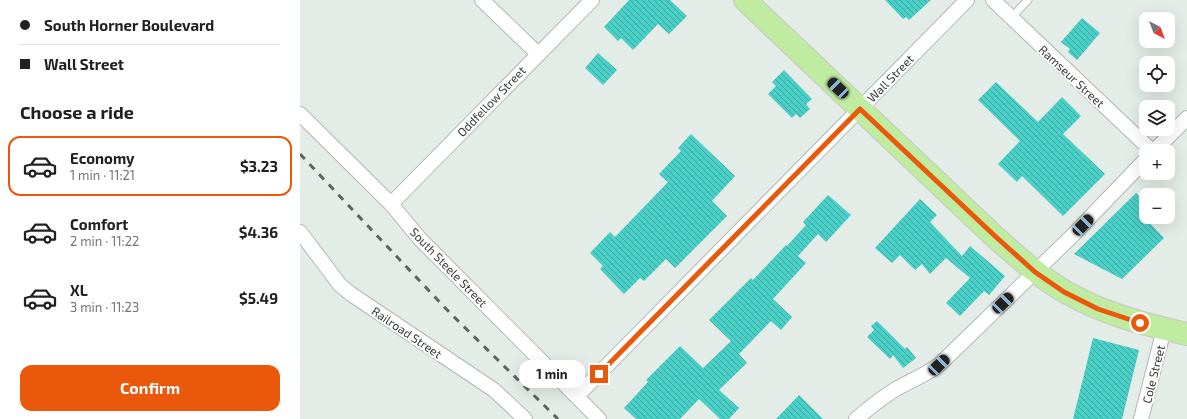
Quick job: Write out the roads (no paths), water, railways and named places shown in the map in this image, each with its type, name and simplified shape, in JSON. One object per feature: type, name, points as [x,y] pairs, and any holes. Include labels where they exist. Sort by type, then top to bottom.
[{"type":"main road","points":[[745,0],[1035,272],[1064,292],[1098,309],[1164,329],[1187,334]]},
{"type":"street","points":[[482,0],[537,53]]},
{"type":"street","name":"Oddfellow Street","points":[[390,204],[537,53],[592,0]]},
{"type":"street","name":"Ramseur Street","points":[[993,0],[1146,144]]},
{"type":"street","name":"Wall Street","points":[[577,396],[860,109],[961,2]]},
{"type":"street","name":"South Steele Street","points":[[300,114],[390,204],[420,239],[599,419]]},
{"type":"street","points":[[1160,144],[1187,118]]},
{"type":"street","points":[[856,419],[884,397],[923,376],[939,365],[1035,272],[1139,166]]},
{"type":"street","name":"Railroad Street","points":[[300,232],[340,285],[351,294],[494,390],[525,419]]},
{"type":"street","name":"Cole Street","points":[[1141,419],[1164,329]]},
{"type":"lane","points":[[1011,18],[1028,0]]},
{"type":"railway","points":[[300,154],[450,313],[558,419]]}]
